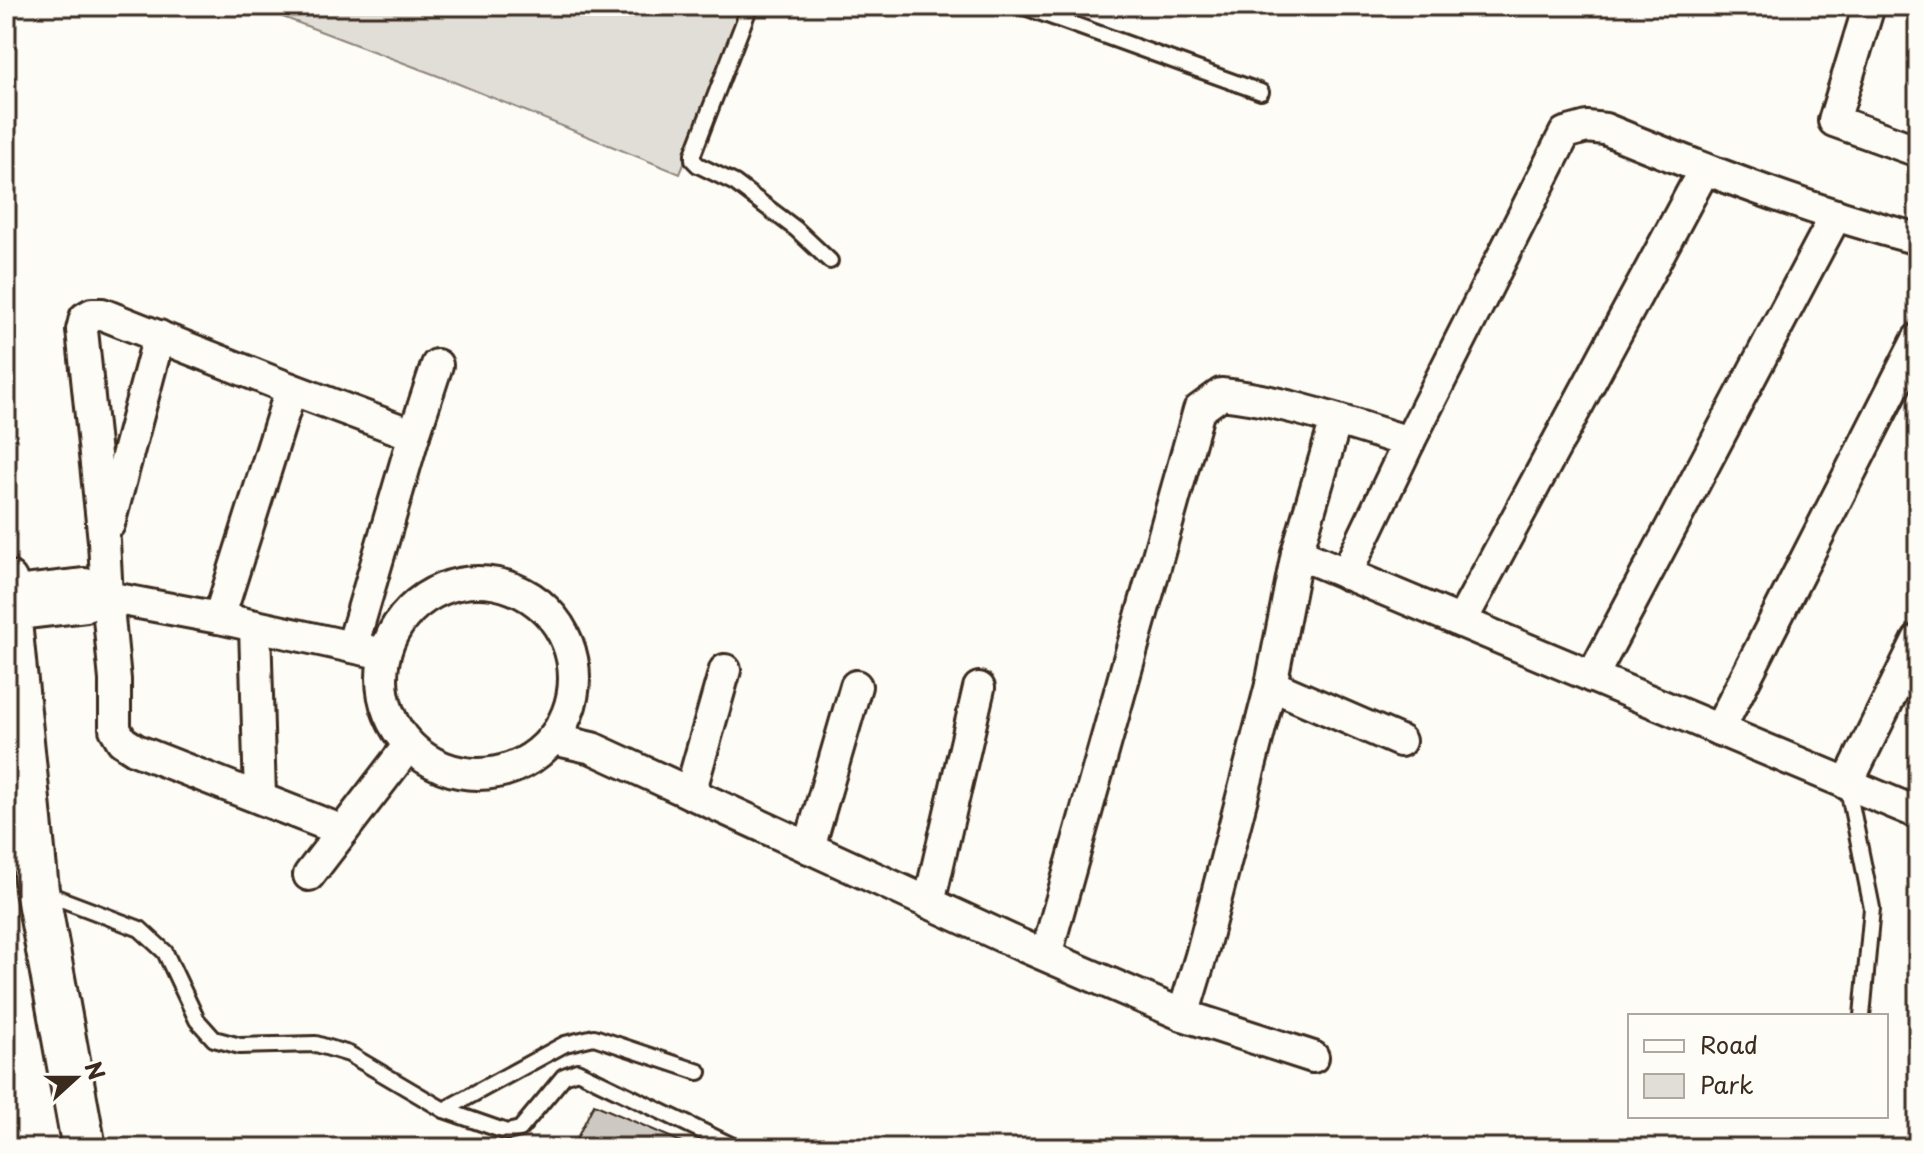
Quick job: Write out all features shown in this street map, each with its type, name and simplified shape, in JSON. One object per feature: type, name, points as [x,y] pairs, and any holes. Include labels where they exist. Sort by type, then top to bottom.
[{"type":"street","points":[[1869,6],[1834,121],[1918,151]]},
{"type":"street","points":[[1346,574],[1565,133],[1587,127],[1605,129],[1704,170],[1918,239]]},
{"type":"street","points":[[1461,622],[1704,170]]},
{"type":"street","points":[[1592,677],[1836,215]]},
{"type":"street","points":[[343,831],[136,750],[122,741],[115,729],[115,680],[104,541],[82,330],[85,318],[102,314],[414,435]]},
{"type":"street","points":[[104,541],[159,336]]},
{"type":"street","points":[[1719,730],[1918,339]]},
{"type":"street","points":[[352,647],[437,365]]},
{"type":"street","points":[[219,618],[291,389]]},
{"type":"street","points":[[1046,955],[1199,410],[1221,394],[1242,396],[1409,442]]},
{"type":"street","points":[[1183,1015],[1209,927],[1271,685],[1297,553],[1336,420]]},
{"type":"street","points":[[1297,553],[1918,813]]},
{"type":"street","points":[[465,582],[510,586],[531,597],[562,630],[571,651],[573,697],[553,739],[542,751],[514,768],[483,774],[459,772],[436,764],[409,745],[394,725],[385,703],[382,678],[384,654],[392,632],[406,613],[423,598],[465,582]]},
{"type":"street","points":[[84,1148],[37,890],[14,736],[8,597],[85,584],[107,597],[384,654]]},
{"type":"street","points":[[255,627],[260,797]]},
{"type":"street","points":[[1847,784],[1916,648]]},
{"type":"street","points":[[690,793],[725,670]]},
{"type":"street","points":[[1271,685],[1400,741]]},
{"type":"street","points":[[809,848],[856,686]]},
{"type":"street","points":[[929,903],[979,688]]},
{"type":"street","points":[[553,739],[592,748],[929,903],[1183,1015],[1313,1057]]},
{"type":"street","points":[[309,875],[409,745]]},
{"type":"lane","points":[[750,6],[693,160],[735,183],[796,229],[830,261]]},
{"type":"lane","points":[[1022,6],[1261,92]]},
{"type":"lane","points":[[1847,784],[1872,908],[1862,1014]]},
{"type":"lane","points":[[37,890],[140,929],[165,952],[197,1020],[214,1039],[240,1046],[316,1044],[349,1054],[444,1110],[507,1132],[520,1129],[564,1076],[577,1071],[737,1148]]},
{"type":"lane","points":[[444,1110],[565,1044],[594,1037],[699,1072]]},
{"type":"green space","points":[[254,6],[748,6],[680,174],[454,82]]},
{"type":"building","points":[[594,1104],[695,1148],[572,1148]]}]
